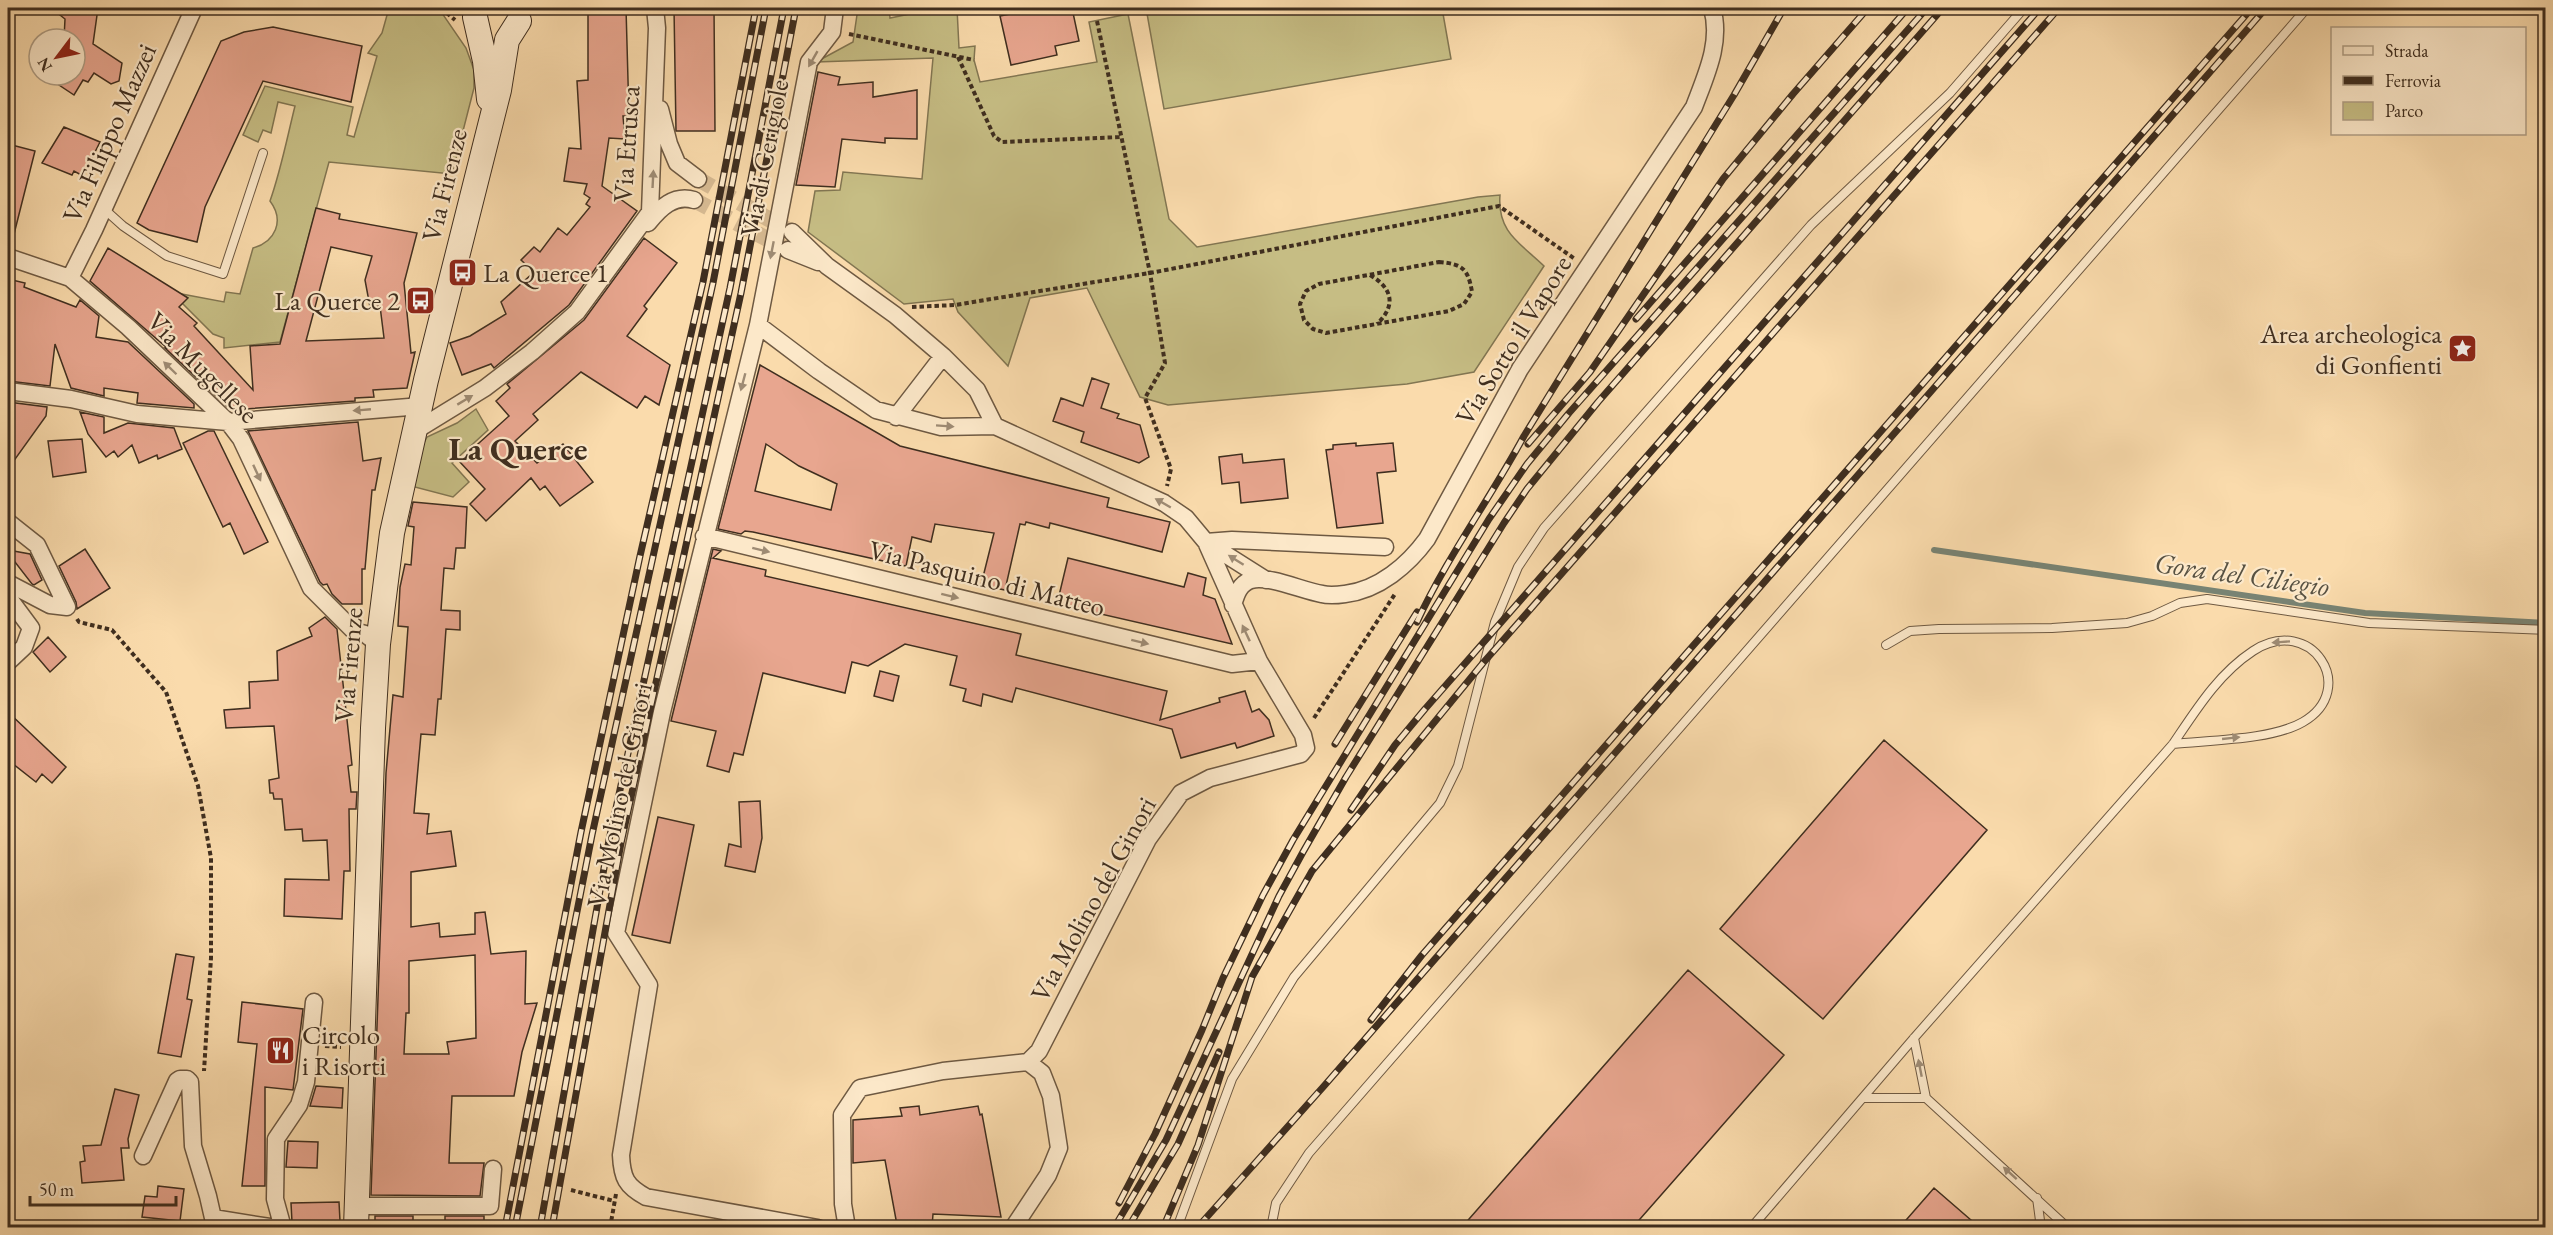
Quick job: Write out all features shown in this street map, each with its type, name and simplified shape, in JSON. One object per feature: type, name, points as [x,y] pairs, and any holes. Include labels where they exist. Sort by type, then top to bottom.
[{"type":"main road","name":"Via Firenze","points":[[471,12],[497,25],[526,14]]},
{"type":"main road","name":"Via Firenze","points":[[471,12],[485,62],[491,119]]},
{"type":"main road","name":"Via Firenze","points":[[354,1222],[372,749],[378,644],[392,533],[491,119],[507,40],[526,14]]},
{"type":"street","name":"Via Filippo Mazzei","points":[[70,278],[194,8]]},
{"type":"street","name":"Via Etrusca","points":[[415,431],[485,388],[532,352],[577,312],[651,212],[655,8]]},
{"type":"street","name":"Via di Cerigiole","points":[[758,326],[809,63],[832,32],[835,8]]},
{"type":"street","name":"Via Sotto il Vapore","points":[[1206,542],[1266,580],[1325,595],[1348,594],[1371,586],[1413,558],[1427,539],[1520,369],[1694,107],[1712,60],[1715,17],[1712,8]]},
{"type":"street","points":[[655,80],[662,117],[673,154],[677,163],[698,179]]},
{"type":"street","points":[[608,273],[654,215],[674,200],[682,197],[694,200]]},
{"type":"street","points":[[792,232],[827,266],[895,315],[943,356],[977,390],[994,426]]},
{"type":"street","points":[[788,250],[827,266]]},
{"type":"street","name":"Via Mugellese","points":[[8,257],[70,278],[128,327],[228,422],[241,439],[311,588],[354,631],[365,634],[378,644]]},
{"type":"street","points":[[758,326],[876,410],[941,427],[994,426],[1164,503],[1186,518],[1206,542],[1259,661]]},
{"type":"street","name":"Via Molino del Ginori","points":[[622,1173],[621,1155],[649,985],[616,933],[662,712],[758,326]]},
{"type":"street","points":[[896,417],[943,356]]},
{"type":"street","points":[[8,391],[71,399],[137,414],[228,422],[421,406]]},
{"type":"street","points":[[8,522],[36,546],[68,607]]},
{"type":"street","name":"Via Pasquino di Matteo","points":[[704,536],[1232,664],[1259,661]]},
{"type":"street","points":[[1206,542],[1232,540],[1385,547]]},
{"type":"street","points":[[1233,605],[1241,586],[1251,580],[1266,580]]},
{"type":"street","points":[[8,583],[50,605],[68,607]]},
{"type":"street","points":[[8,597],[31,628],[24,647],[8,662]]},
{"type":"street","name":"Via Molino del Ginori","points":[[1028,1062],[1039,1051],[1045,1040],[1148,839],[1181,793],[1210,778],[1301,754],[1306,748],[1303,735],[1259,661]]},
{"type":"street","points":[[283,1227],[275,1199],[276,1138],[299,1105],[306,1082],[314,1002]]},
{"type":"street","points":[[847,1227],[843,1204],[842,1115],[860,1088],[943,1071],[1028,1062],[1042,1073],[1051,1096],[1059,1148],[1048,1175],[1013,1227]]},
{"type":"street","points":[[143,1156],[177,1081],[187,1079],[190,1082],[193,1146],[213,1218],[276,1227]]},
{"type":"street","points":[[354,1222],[490,1206],[493,1169]]},
{"type":"street","points":[[622,1173],[631,1189],[646,1197],[818,1227]]},
{"type":"lane","points":[[1177,1227],[1232,1079],[1294,977],[1440,803],[1448,788],[1458,766],[1495,622],[1518,567],[1544,528],[1810,225],[1950,93],[2024,8]]},
{"type":"lane","points":[[1271,1227],[1276,1203],[1309,1153],[2307,8]]},
{"type":"lane","points":[[103,208],[123,226],[167,256],[223,274],[263,153]]},
{"type":"lane","points":[[1886,645],[1910,631],[2052,628],[2127,623],[2152,616],[2180,603],[2207,599],[2369,623],[2546,630]]},
{"type":"lane","points":[[1751,1227],[2173,744],[2210,691],[2234,666],[2254,650],[2275,641],[2298,642],[2312,647],[2322,660],[2328,673],[2329,688],[2324,702],[2304,722],[2269,733],[2173,744]]},
{"type":"lane","points":[[1914,1038],[1926,1098],[2068,1227]]},
{"type":"lane","points":[[1863,1098],[1926,1098]]},
{"type":"lane","points":[[2037,1198],[2041,1227]]},
{"type":"path","points":[[1097,21],[1150,273],[1165,363],[1145,398],[1171,469],[1164,503]]},
{"type":"path","points":[[832,32],[974,60]]},
{"type":"path","points":[[958,57],[994,136],[1002,142],[1121,137]]},
{"type":"path","points":[[910,307],[955,305],[1150,273],[1499,206],[1576,260]]},
{"type":"path","points":[[1439,262],[1458,264],[1469,276],[1472,292],[1464,304],[1449,311],[1377,324],[1326,333],[1313,329],[1304,320],[1300,304],[1306,291],[1318,284],[1439,262]]},
{"type":"path","points":[[1368,275],[1379,281],[1388,292],[1390,303],[1387,315],[1377,324]]},
{"type":"path","points":[[68,607],[79,622],[112,630],[166,692],[198,786],[211,858],[211,958],[204,1075]]},
{"type":"path","points":[[8,773],[10,780],[8,798]]},
{"type":"path","points":[[310,1046],[342,1047],[342,1056]]},
{"type":"path","points":[[610,1227],[622,1173]]},
{"type":"path","points":[[571,1190],[614,1201]]},
{"type":"green space","points":[[389,8],[430,8],[442,13],[466,48],[474,70],[474,88],[452,174],[329,162],[280,342],[224,348],[224,338],[213,334],[171,292],[224,302],[226,292],[240,294],[253,248],[267,241],[275,230],[277,216],[270,201],[295,106],[278,102],[271,133],[263,130],[258,142],[243,135],[265,86],[353,107],[347,135],[354,137],[377,56],[368,53],[382,33]]},
{"type":"green space","points":[[858,8],[889,8],[890,18],[939,8],[957,8],[959,48],[975,46],[974,60],[980,82],[1097,62],[1089,22],[1128,14],[1169,219],[1197,247],[1500,195],[1500,208],[1506,228],[1544,266],[1474,372],[1407,384],[1168,405],[1140,397],[1087,288],[1030,298],[1008,366],[958,312],[953,299],[904,304],[808,232],[815,191],[840,190],[843,172],[922,179],[933,58],[816,62],[853,42]]},
{"type":"green space","points":[[1146,8],[1442,8],[1451,59],[1164,109]]},
{"type":"green space","points":[[476,409],[488,430],[452,463],[469,482],[453,497],[411,486],[416,459],[427,437],[457,423]]},
{"type":"building","points":[[51,8],[98,8],[93,44],[122,63],[119,81],[111,84],[94,73],[87,82],[87,27],[65,27],[65,19]]},
{"type":"building","points":[[588,8],[626,8],[629,116],[623,116],[625,139],[609,138],[602,186],[637,211],[569,305],[494,368],[491,364],[462,375],[450,343],[470,336],[506,314],[501,302],[534,272],[521,260],[534,247],[540,252],[558,228],[567,235],[590,207],[586,204],[590,198],[584,194],[587,184],[564,181],[569,148],[581,149],[577,81],[588,80]]},
{"type":"building","points":[[674,8],[714,8],[715,131],[676,131]]},
{"type":"building","points":[[1040,8],[1072,8],[1079,41],[1055,46],[1057,55],[1011,65],[1000,16]]},
{"type":"building","points":[[273,27],[362,46],[351,102],[263,81],[205,207],[197,242],[149,230],[137,223],[221,41],[244,32]]},
{"type":"building","points":[[818,72],[840,77],[838,85],[873,82],[873,97],[917,90],[917,139],[885,138],[885,143],[842,139],[835,187],[796,185]]},
{"type":"building","points":[[62,87],[79,87],[74,95]]},
{"type":"building","points":[[64,127],[100,142],[83,176],[74,171],[72,175],[42,163]]},
{"type":"building","points":[[8,144],[35,151],[13,238],[8,237]]},
{"type":"building","points":[[316,208],[340,214],[339,219],[417,233],[404,283],[411,353],[415,352],[407,388],[373,390],[374,397],[355,398],[355,401],[231,410],[165,348],[167,348],[90,281],[108,248],[188,298],[179,307],[197,323],[194,326],[253,390],[250,346],[280,344]],"holes":[[[331,247],[372,256],[365,280],[370,307],[380,306],[384,338],[306,341]]]},
{"type":"building","points":[[644,238],[677,263],[644,306],[647,309],[627,336],[670,365],[659,405],[645,396],[637,408],[581,372],[533,414],[538,420],[515,441],[537,463],[563,444],[593,482],[560,506],[545,486],[540,490],[531,478],[486,521],[470,504],[485,489],[459,461],[509,416],[496,401],[510,388],[507,384],[584,320]]},
{"type":"building","points":[[8,279],[25,283],[24,287],[76,307],[80,300],[99,316],[96,337],[128,342],[194,404],[194,408],[137,403],[138,393],[104,388],[104,396],[71,388],[55,344],[50,386],[8,381]]},
{"type":"building","points":[[760,365],[900,446],[1109,498],[1107,507],[1170,522],[1162,552],[1050,523],[1049,528],[1026,522],[1025,525],[1020,524],[1005,590],[981,585],[994,533],[935,524],[931,542],[912,537],[906,566],[753,532],[745,531],[741,534],[718,529]],"holes":[[[766,444],[799,466],[837,484],[831,510],[755,491]]]},
{"type":"building","points":[[1092,378],[1109,384],[1101,408],[1119,414],[1117,418],[1140,425],[1149,457],[1139,463],[1081,442],[1084,432],[1053,421],[1061,398],[1083,406]]},
{"type":"building","points":[[8,402],[47,407],[46,416],[8,469]]},
{"type":"building","points":[[80,412],[104,417],[104,433],[128,423],[174,428],[182,449],[158,459],[157,455],[139,463],[132,445],[118,457],[114,451],[106,457],[88,434]]},
{"type":"building","points":[[358,422],[363,461],[381,458],[375,490],[372,490],[365,569],[362,569],[362,604],[342,604],[332,594],[327,584],[323,585],[320,582],[248,431]]},
{"type":"building","points":[[208,431],[214,431],[268,542],[244,554],[230,523],[223,527],[183,443]]},
{"type":"building","points":[[82,439],[86,472],[53,477],[48,441]]},
{"type":"building","points":[[1356,443],[1356,446],[1393,443],[1396,471],[1377,473],[1383,523],[1337,528],[1326,450],[1333,449],[1333,445]]},
{"type":"building","points":[[1242,454],[1243,463],[1284,459],[1288,498],[1241,503],[1239,482],[1222,484],[1219,457]]},
{"type":"building","points":[[413,502],[467,507],[465,548],[456,548],[454,569],[444,568],[441,610],[460,611],[460,630],[446,629],[441,699],[438,699],[435,735],[421,734],[414,813],[429,814],[427,834],[451,831],[456,866],[411,872],[411,927],[439,923],[440,937],[475,934],[475,913],[485,912],[491,954],[526,951],[525,1004],[537,1003],[522,1052],[514,1096],[452,1096],[449,1163],[484,1163],[480,1196],[371,1195],[386,773],[393,695],[403,697],[408,627],[398,626],[400,587],[405,564],[411,565],[414,527],[408,526]],"holes":[[[475,955],[476,1038],[447,1042],[449,1054],[404,1054],[406,1013],[409,1013],[409,961]]]},
{"type":"building","points":[[85,549],[110,588],[77,609],[59,566]]},
{"type":"building","points":[[713,549],[721,551],[713,558],[766,570],[765,576],[1021,634],[1016,655],[1167,691],[1160,720],[1220,702],[1219,698],[1245,691],[1252,712],[1259,709],[1269,720],[1274,736],[1237,748],[1235,743],[1181,758],[1172,729],[1016,688],[1012,702],[983,694],[981,706],[963,701],[966,689],[950,685],[957,656],[905,644],[868,666],[852,662],[845,693],[763,673],[743,755],[734,753],[729,772],[707,766],[716,731],[671,721]]},
{"type":"building","points":[[8,550],[30,554],[42,580],[32,584]]},
{"type":"building","points":[[1068,558],[1184,587],[1188,573],[1206,578],[1203,595],[1215,599],[1232,644],[1057,604]]},
{"type":"building","points":[[325,617],[337,629],[352,765],[348,766],[351,792],[357,792],[356,809],[349,809],[350,871],[344,871],[342,919],[284,916],[285,879],[329,880],[327,840],[303,841],[302,829],[285,830],[282,799],[274,799],[273,793],[270,793],[269,780],[279,778],[274,726],[226,728],[224,710],[250,708],[249,682],[278,680],[277,651],[312,636],[309,628]]},
{"type":"building","points":[[48,637],[66,657],[50,672],[33,652]]},
{"type":"building","points":[[880,671],[899,676],[893,701],[874,696]]},
{"type":"building","points":[[8,712],[66,767],[52,783],[42,774],[36,782],[8,760]]},
{"type":"building","points":[[1884,740],[1987,830],[1823,1019],[1720,929]]},
{"type":"building","points":[[760,801],[762,838],[755,872],[725,866],[729,844],[741,847],[739,802]]},
{"type":"building","points":[[658,817],[694,825],[670,943],[632,935]]},
{"type":"building","points":[[176,954],[194,957],[187,999],[192,1000],[181,1057],[158,1053]]},
{"type":"building","points":[[1688,970],[1784,1055],[1633,1227],[1462,1227]]},
{"type":"building","points":[[242,1002],[303,1009],[293,1090],[265,1087],[265,1186],[242,1186],[257,1044],[238,1042]]},
{"type":"building","points":[[316,1086],[343,1088],[342,1108],[310,1106]]},
{"type":"building","points":[[115,1089],[139,1095],[128,1139],[129,1148],[121,1148],[124,1180],[82,1183],[80,1162],[85,1161],[83,1146],[101,1145]]},
{"type":"building","points":[[919,1106],[920,1115],[978,1106],[980,1115],[982,1114],[1001,1217],[933,1214],[932,1227],[897,1225],[885,1160],[853,1163],[853,1120],[902,1116],[900,1108]]},
{"type":"building","points":[[288,1141],[318,1142],[317,1168],[286,1167]]},
{"type":"building","points":[[158,1186],[184,1189],[180,1221],[142,1217],[145,1196],[157,1197]]},
{"type":"building","points":[[1934,1188],[1979,1227],[1900,1227]]},
{"type":"building","points":[[339,1202],[340,1221],[292,1222],[291,1203]]},
{"type":"building","points":[[375,1216],[413,1216],[413,1227],[375,1227]]},
{"type":"building","points":[[445,1216],[484,1216],[484,1227],[445,1227]]},
{"type":"waterway","name":"Gora del Ciliegio","points":[[1934,550],[2365,613],[2546,623]]},
{"type":"tunnel","points":[[698,179],[788,230]]},
{"type":"tunnel","points":[[694,200],[786,249]]},
{"type":"railway","points":[[505,1228],[581,832],[640,556],[703,282],[756,8]]},
{"type":"railway","points":[[515,1228],[592,835],[713,283],[766,8]]},
{"type":"railway","points":[[540,1228],[609,840],[730,288],[784,8]]},
{"type":"railway","points":[[552,1228],[621,843],[741,293],[796,8]]},
{"type":"railway","points":[[1417,622],[1455,551],[1734,95],[1784,8]]},
{"type":"railway","points":[[1528,444],[1590,372],[1723,179],[1868,8]]},
{"type":"railway","points":[[1636,319],[1908,8]]},
{"type":"railway","points":[[1119,1203],[1155,1134],[1223,978],[1263,895],[1293,840],[1489,519],[1527,464],[1569,413],[1927,8]]},
{"type":"railway","points":[[1114,1228],[1166,1140],[1279,896],[1303,852],[1346,777],[1527,489],[1598,402],[1943,8]]},
{"type":"railway","points":[[1351,810],[1395,745],[1425,709],[2040,8]]},
{"type":"railway","points":[[1163,1228],[1198,1145],[1252,977],[1312,871],[1483,663],[2059,8]]},
{"type":"railway","points":[[1371,1020],[1422,955],[2252,8]]},
{"type":"railway","points":[[1197,1228],[1324,1086],[2266,8]]},
{"type":"railway","points":[[1335,744],[1417,612]]},
{"type":"railway","points":[[1128,1228],[1178,1144],[1219,1052]]},
{"type":"place","name":"La Querce 1","points":[[462,272]]},
{"type":"place","name":"La Querce 2","points":[[421,300]]},
{"type":"place","name":"Area archeologica di Gonfienti","points":[[2463,349]]},
{"type":"place","name":"Circolo i Risorti","points":[[281,1050]]},
{"type":"district","name":"La Querce","points":[[518,448]]}]
